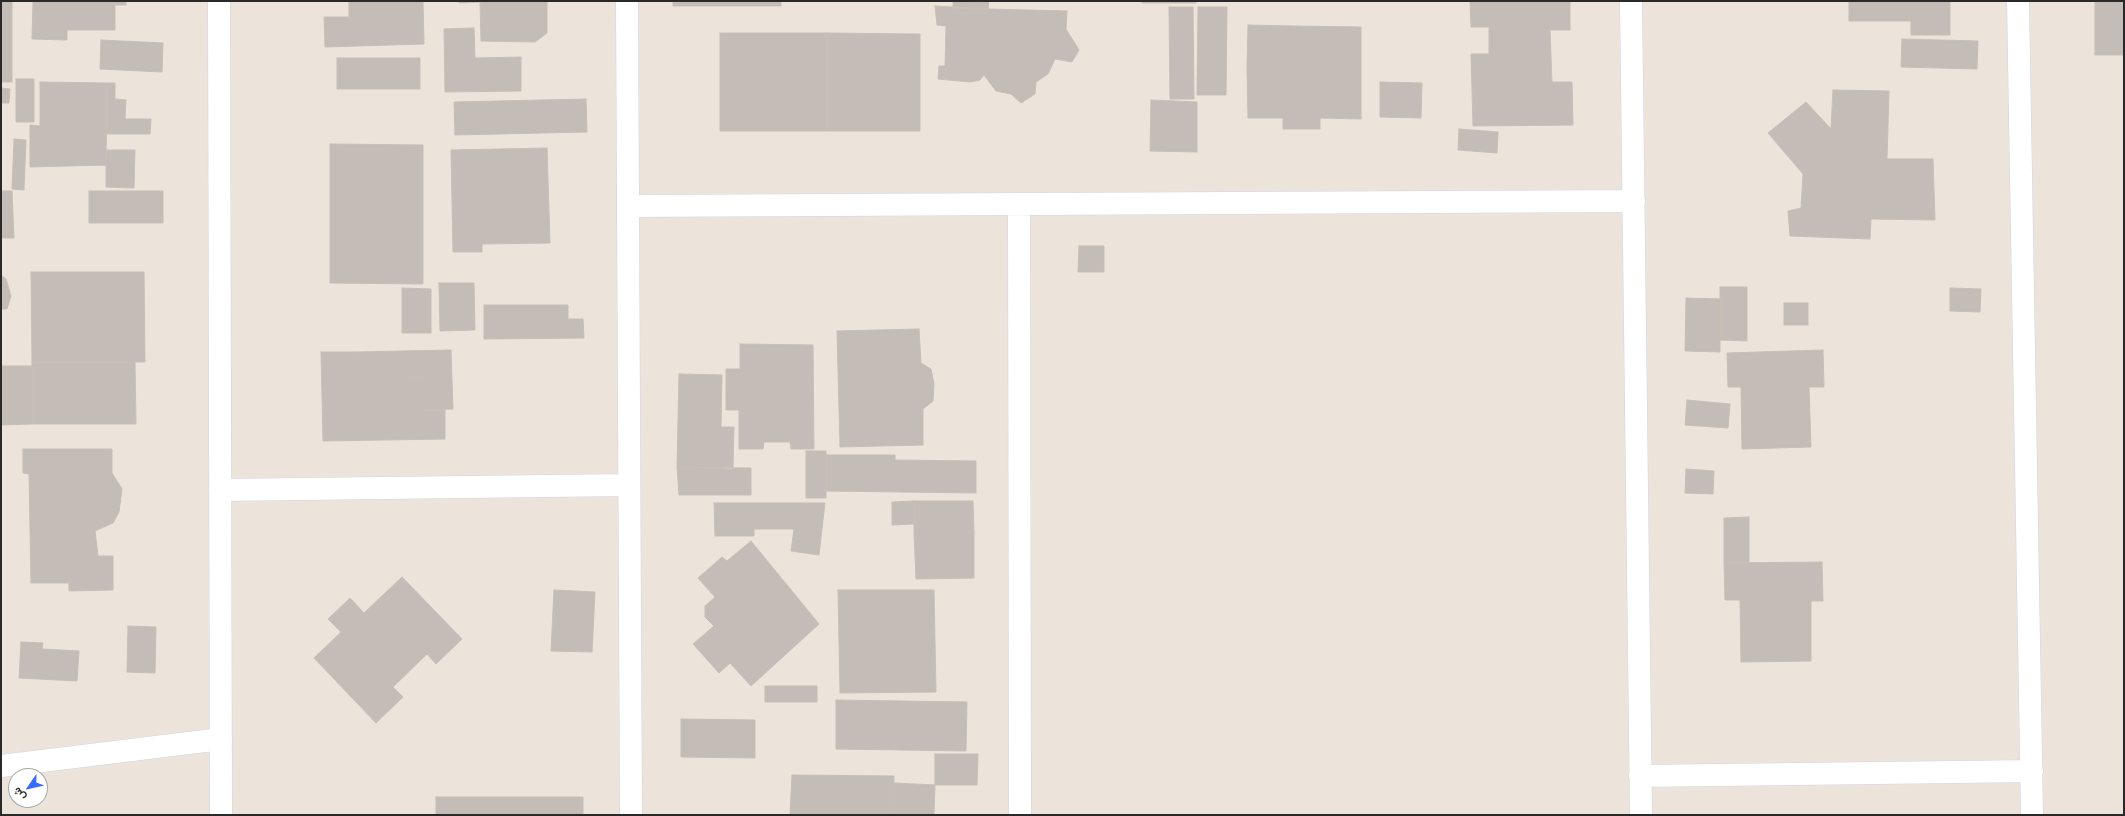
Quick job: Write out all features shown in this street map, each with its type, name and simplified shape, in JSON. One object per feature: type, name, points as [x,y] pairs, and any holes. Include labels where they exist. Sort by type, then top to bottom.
[{"type":"street","points":[[219,1],[221,815]]},
{"type":"street","points":[[627,1],[631,815]]},
{"type":"street","points":[[1631,1],[1641,815]]},
{"type":"street","points":[[2018,1],[2032,815]]},
{"type":"street","points":[[628,206],[1634,202]]},
{"type":"street","points":[[1019,204],[1020,815]]},
{"type":"street","points":[[220,490],[629,485]]},
{"type":"street","points":[[1,766],[220,738]]},
{"type":"street","points":[[1640,776],[2032,771]]},
{"type":"building","points":[[1,1],[12,1],[12,82],[1,82]]},
{"type":"building","points":[[33,1],[115,1],[115,30],[67,30],[67,40],[32,39]]},
{"type":"building","points":[[115,1],[126,1],[126,5],[115,5]]},
{"type":"building","points":[[349,1],[423,1],[424,44],[325,47],[324,17],[349,17]]},
{"type":"building","points":[[459,1],[547,1],[547,33],[535,42],[481,41],[480,2],[459,3]]},
{"type":"building","points":[[673,1],[781,1],[781,6],[673,6]]},
{"type":"building","points":[[953,1],[989,1],[988,9],[953,8]]},
{"type":"building","points":[[1142,1],[1196,1],[1196,3],[1142,3]]},
{"type":"building","points":[[1470,1],[1570,1],[1570,30],[1550,30],[1552,82],[1572,82],[1573,125],[1473,126],[1471,54],[1489,54],[1489,27],[1471,27]]},
{"type":"building","points":[[1849,1],[1950,1],[1950,35],[1911,35],[1911,21],[1849,21]]},
{"type":"building","points":[[2095,1],[2124,1],[2124,55],[2095,55]]},
{"type":"building","points":[[935,6],[988,9],[982,41],[984,75],[980,80],[970,82],[938,79],[939,66],[945,66],[946,26],[937,25]]},
{"type":"building","points":[[1169,7],[1193,7],[1194,99],[1170,99]]},
{"type":"building","points":[[1198,7],[1227,7],[1226,95],[1197,95]]},
{"type":"building","points":[[988,9],[1067,11],[1066,29],[1079,50],[1072,62],[1055,59],[1048,74],[1036,82],[1035,94],[1021,103],[1011,94],[996,91],[984,75],[982,41]]},
{"type":"building","points":[[1248,25],[1293,26],[1294,69],[1247,67]]},
{"type":"building","points":[[1293,26],[1361,27],[1361,119],[1320,118],[1320,129],[1283,129],[1283,118],[1248,118],[1247,67],[1294,69]]},
{"type":"building","points":[[474,28],[475,58],[521,57],[521,91],[445,92],[444,29]]},
{"type":"building","points":[[720,33],[827,33],[827,131],[720,131]]},
{"type":"building","points":[[827,33],[920,34],[920,131],[827,131]]},
{"type":"building","points":[[1902,39],[1978,41],[1977,69],[1901,67]]},
{"type":"building","points":[[101,40],[163,43],[162,72],[100,69]]},
{"type":"building","points":[[337,58],[420,58],[420,89],[337,89]]},
{"type":"building","points":[[16,79],[34,79],[34,122],[16,122]]},
{"type":"building","points":[[40,82],[107,83],[106,165],[30,167],[30,125],[40,126]]},
{"type":"building","points":[[1380,82],[1422,83],[1421,118],[1380,117]]},
{"type":"building","points":[[107,83],[115,83],[115,99],[126,100],[125,119],[151,119],[150,134],[107,134]]},
{"type":"building","points":[[1,88],[10,89],[9,103],[1,103]]},
{"type":"building","points":[[1833,90],[1889,91],[1887,159],[1933,159],[1935,220],[1871,219],[1870,239],[1790,236],[1788,211],[1801,208],[1803,174],[1768,133],[1806,102],[1831,129]]},
{"type":"building","points":[[586,99],[587,132],[455,135],[454,102]]},
{"type":"building","points":[[1151,100],[1197,102],[1197,152],[1150,151]]},
{"type":"building","points":[[1459,129],[1498,132],[1497,153],[1458,150]]},
{"type":"building","points":[[14,139],[26,140],[24,190],[12,189]]},
{"type":"building","points":[[330,144],[423,145],[423,284],[330,283]]},
{"type":"building","points":[[547,148],[550,243],[482,244],[482,252],[453,252],[451,150]]},
{"type":"building","points":[[106,150],[135,150],[134,188],[106,187]]},
{"type":"building","points":[[1,191],[12,191],[14,238],[1,238]]},
{"type":"building","points":[[89,191],[163,191],[163,223],[89,223]]},
{"type":"building","points":[[1079,246],[1104,246],[1104,272],[1078,272]]},
{"type":"building","points":[[31,272],[144,272],[145,362],[32,362]]},
{"type":"building","points":[[1,275],[6,279],[11,296],[7,309],[1,309]]},
{"type":"building","points":[[439,283],[474,283],[475,330],[440,331]]},
{"type":"building","points":[[1720,287],[1747,287],[1747,341],[1720,340]]},
{"type":"building","points":[[402,288],[431,289],[431,333],[402,333]]},
{"type":"building","points":[[1950,288],[1981,289],[1980,312],[1950,311]]},
{"type":"building","points":[[1686,298],[1720,299],[1720,352],[1685,351]]},
{"type":"building","points":[[1784,303],[1808,303],[1808,325],[1784,325]]},
{"type":"building","points":[[484,305],[568,305],[568,319],[583,319],[584,338],[484,339]]},
{"type":"building","points":[[919,329],[921,363],[931,369],[934,384],[933,401],[923,409],[923,445],[840,447],[837,331]]},
{"type":"building","points":[[740,344],[813,345],[814,449],[791,449],[790,442],[764,442],[763,449],[739,449],[739,410],[726,410],[726,369],[740,369]]},
{"type":"building","points":[[451,350],[453,409],[422,410],[421,377],[405,377],[404,363],[357,364],[356,352]]},
{"type":"building","points":[[1823,350],[1824,387],[1809,387],[1811,447],[1742,449],[1741,387],[1728,387],[1727,353]]},
{"type":"building","points":[[321,352],[356,352],[357,364],[404,363],[405,377],[421,377],[422,410],[445,410],[445,439],[323,441]]},
{"type":"building","points":[[32,362],[135,362],[136,424],[32,424]]},
{"type":"building","points":[[1,366],[32,366],[32,424],[1,425]]},
{"type":"building","points":[[679,374],[722,375],[721,427],[734,427],[733,469],[677,467]]},
{"type":"building","points":[[1687,400],[1730,404],[1728,428],[1685,425]]},
{"type":"building","points":[[23,449],[112,449],[112,473],[122,489],[119,512],[113,523],[95,531],[98,556],[113,556],[113,590],[69,591],[69,583],[31,583],[29,474],[23,473]]},
{"type":"building","points":[[806,451],[826,451],[826,498],[806,498]]},
{"type":"building","points":[[826,455],[895,455],[895,460],[976,461],[976,493],[826,491]]},
{"type":"building","points":[[677,467],[751,468],[751,495],[679,495]]},
{"type":"building","points":[[1686,469],[1714,471],[1713,494],[1685,493]]},
{"type":"building","points":[[914,501],[973,501],[974,533],[914,534]]},
{"type":"building","points":[[914,501],[914,524],[892,525],[892,502]]},
{"type":"building","points":[[714,503],[825,503],[819,555],[791,551],[794,529],[754,529],[754,536],[715,536]]},
{"type":"building","points":[[1749,517],[1749,563],[1724,563],[1724,518]]},
{"type":"building","points":[[974,533],[974,578],[916,579],[914,534]]},
{"type":"building","points":[[751,541],[819,624],[751,686],[730,663],[719,673],[693,644],[714,626],[705,617],[705,606],[715,597],[698,578],[722,557],[727,561]]},
{"type":"building","points":[[1822,562],[1823,601],[1811,601],[1811,661],[1741,662],[1740,600],[1725,600],[1724,563]]},
{"type":"building","points":[[402,577],[462,639],[436,664],[427,654],[393,687],[403,697],[376,723],[314,658],[341,632],[328,619],[350,598],[364,613]]},
{"type":"building","points":[[554,590],[595,592],[592,652],[551,651]]},
{"type":"building","points":[[838,590],[934,590],[936,692],[840,693]]},
{"type":"building","points":[[128,626],[156,627],[155,673],[127,672]]},
{"type":"building","points":[[21,642],[43,643],[42,649],[79,651],[77,681],[19,678]]},
{"type":"building","points":[[765,686],[817,686],[817,702],[765,702]]},
{"type":"building","points":[[836,700],[967,702],[966,751],[836,749]]},
{"type":"building","points":[[681,719],[755,720],[755,758],[681,757]]},
{"type":"building","points":[[935,754],[978,754],[977,785],[935,785]]},
{"type":"building","points":[[792,775],[894,776],[893,815],[790,815]]},
{"type":"building","points":[[894,783],[935,785],[934,815],[893,815]]},
{"type":"building","points":[[436,797],[583,797],[583,815],[436,815]]}]
